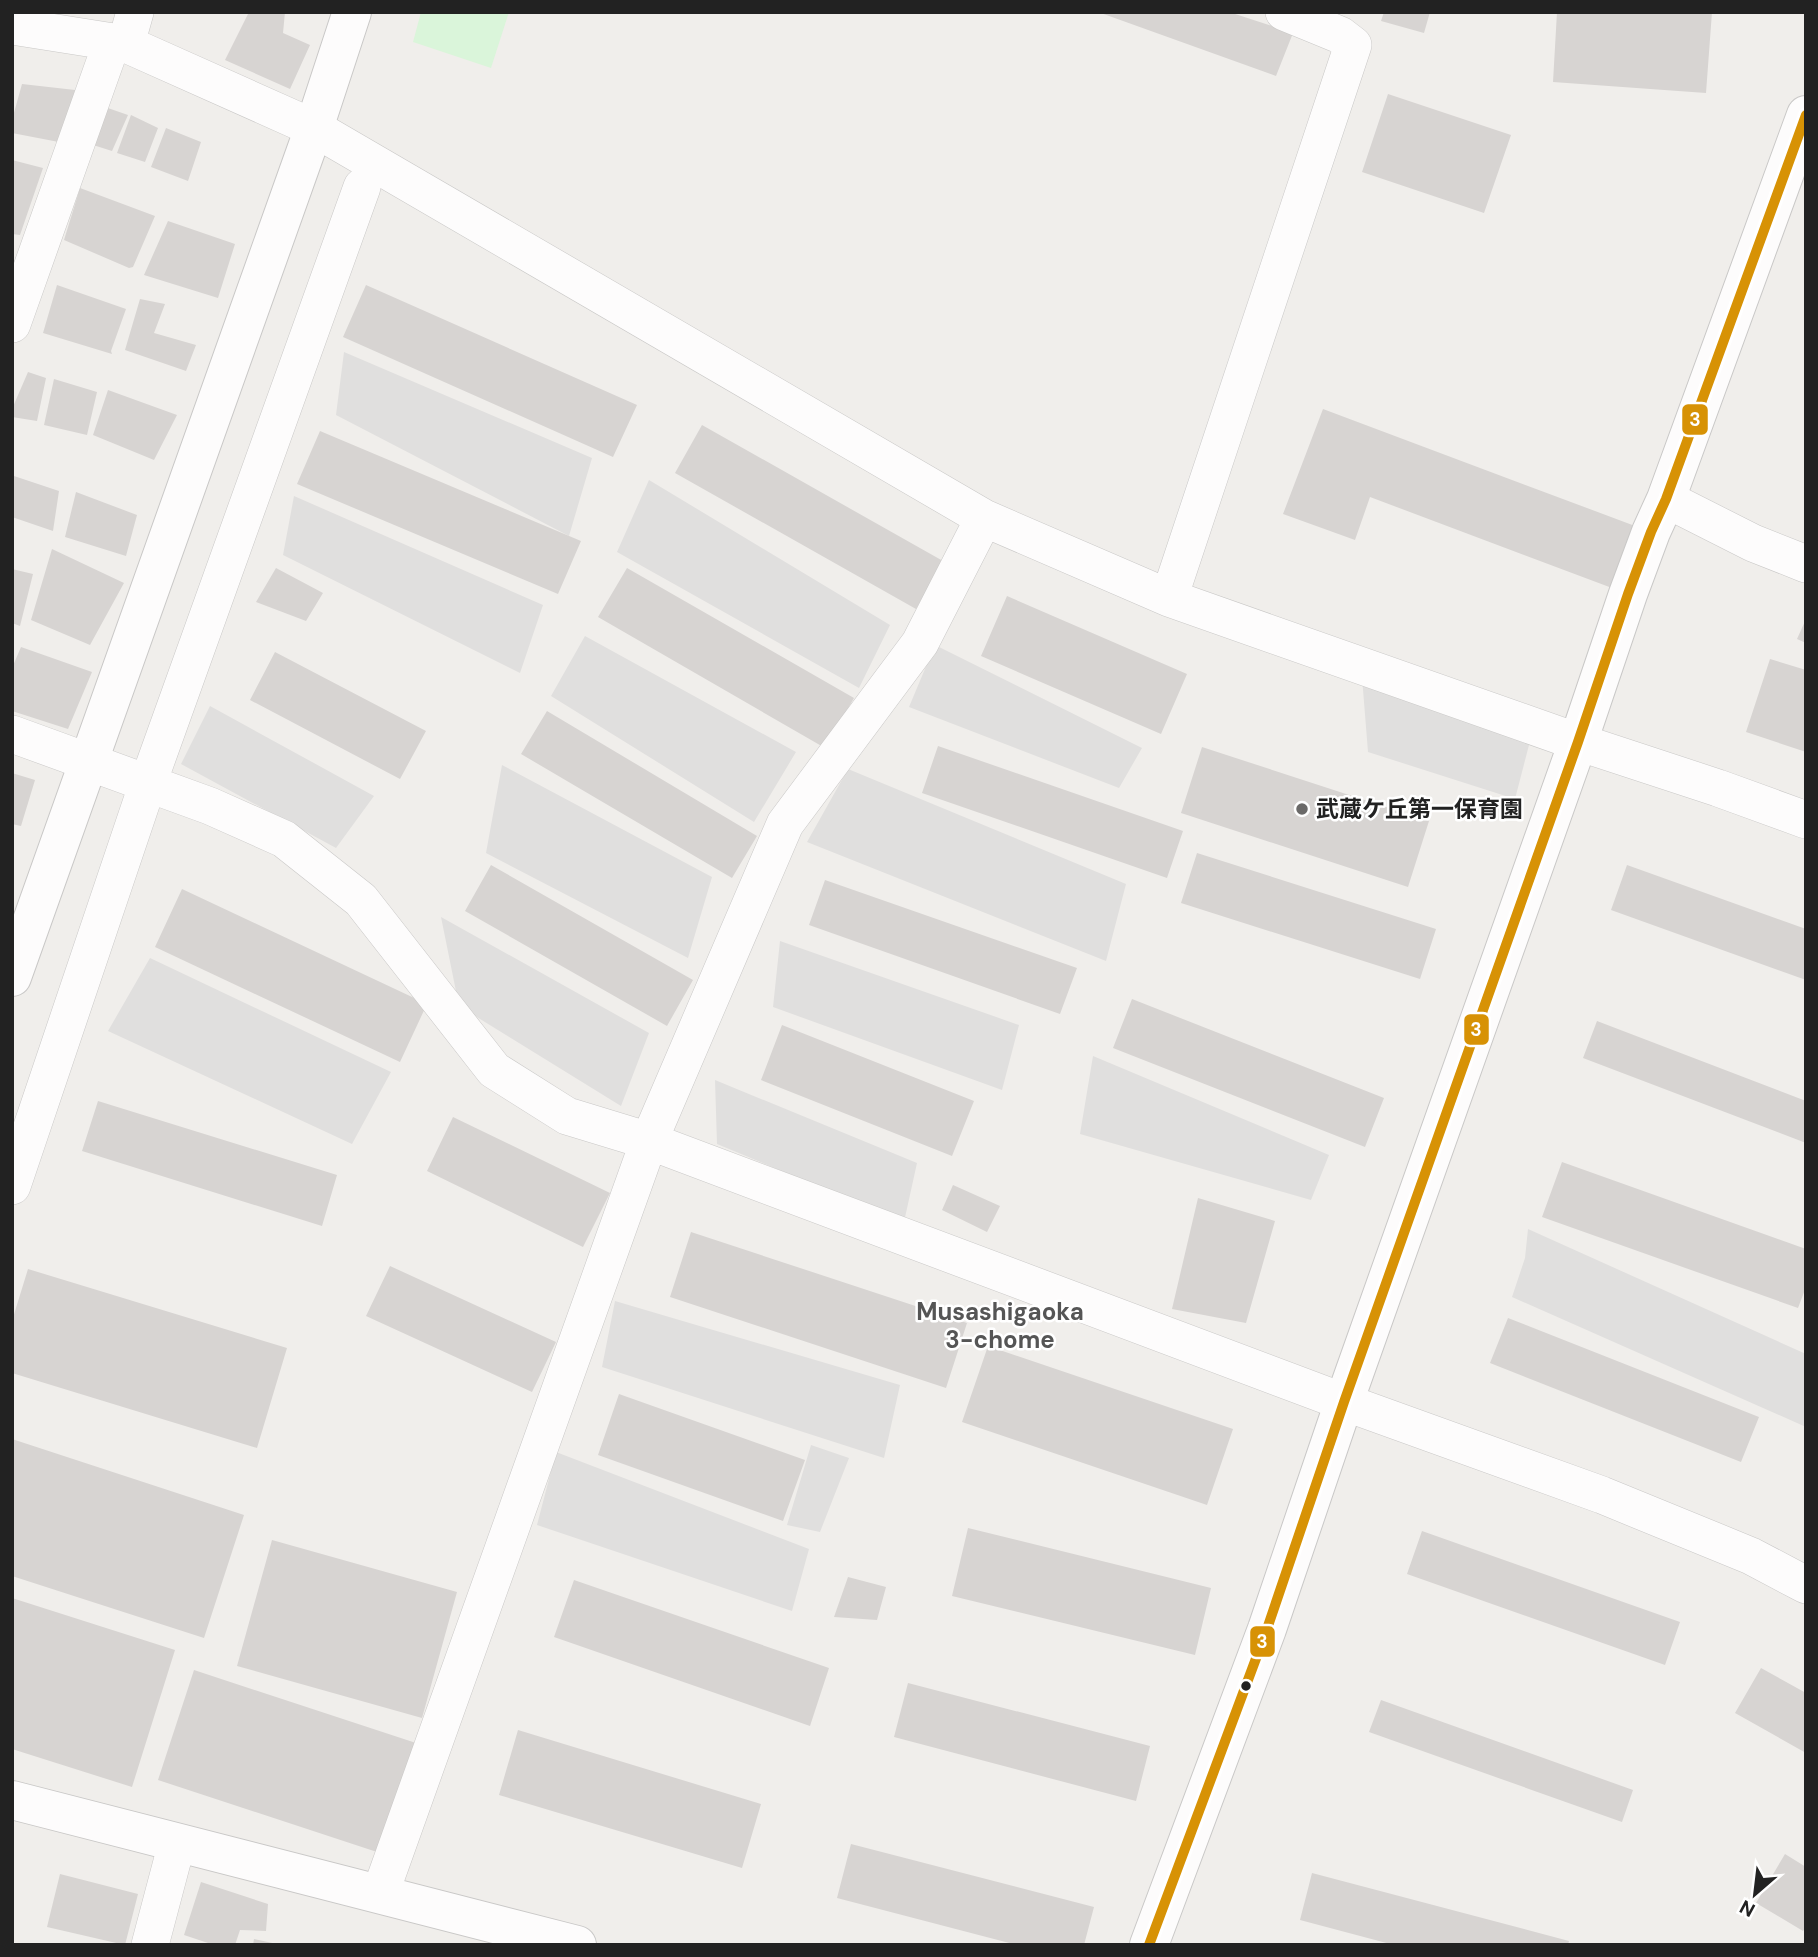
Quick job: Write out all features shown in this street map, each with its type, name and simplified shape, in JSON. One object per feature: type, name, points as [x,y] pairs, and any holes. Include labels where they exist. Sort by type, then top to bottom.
[{"type":"street","points":[[12,977],[352,12]]},
{"type":"street","points":[[1169,598],[1353,45],[1340,35],[1284,12]]},
{"type":"street","points":[[12,26],[124,33],[313,128],[984,518],[1169,598],[1806,820]]},
{"type":"street","points":[[12,324],[24,259],[124,33]]},
{"type":"street","points":[[1149,1945],[1267,1629],[1628,594],[1804,125]]},
{"type":"street","points":[[12,1186],[148,783],[362,187]]},
{"type":"street","points":[[1665,499],[1753,544],[1806,564]]},
{"type":"street","points":[[380,1894],[649,1142],[785,824],[920,643],[984,518]]},
{"type":"street","points":[[12,734],[211,806],[284,839],[361,900],[494,1070],[567,1116],[649,1142],[1344,1402],[1602,1495],[1751,1556],[1806,1585]]},
{"type":"street","points":[[12,1800],[577,1945]]},
{"type":"street","points":[[150,1945],[177,1843]]},
{"type":"green space","points":[[421,12],[509,12],[491,68],[413,42]]},
{"type":"shaded area","points":[[344,352],[592,458],[569,536],[336,415]]},
{"type":"shaded area","points":[[649,480],[890,625],[859,688],[617,552]]},
{"type":"shaded area","points":[[294,496],[543,605],[520,673],[283,555]]},
{"type":"shaded area","points":[[585,636],[796,752],[754,822],[551,696]]},
{"type":"shaded area","points":[[935,645],[1142,748],[1119,788],[909,707]]},
{"type":"shaded area","points":[[1362,677],[1529,745],[1515,799],[1368,752]]},
{"type":"shaded area","points":[[210,706],[374,796],[336,848],[181,764]]},
{"type":"shaded area","points":[[502,765],[712,877],[688,958],[486,853]]},
{"type":"shaded area","points":[[848,769],[1126,884],[1106,961],[807,842]]},
{"type":"shaded area","points":[[441,917],[649,1033],[621,1106],[459,1006]]},
{"type":"shaded area","points":[[780,941],[1019,1025],[1002,1090],[773,1007]]},
{"type":"shaded area","points":[[150,958],[391,1072],[352,1144],[108,1031]]},
{"type":"shaded area","points":[[1093,1056],[1329,1155],[1311,1200],[1080,1134]]},
{"type":"shaded area","points":[[715,1080],[917,1163],[904,1222],[717,1144]]},
{"type":"shaded area","points":[[1528,1229],[1806,1354],[1806,1427],[1512,1297],[1525,1258]]},
{"type":"shaded area","points":[[615,1301],[900,1385],[884,1458],[602,1367]]},
{"type":"shaded area","points":[[811,1445],[849,1458],[820,1532],[787,1525]]},
{"type":"shaded area","points":[[556,1452],[809,1549],[792,1611],[537,1525]]},
{"type":"building","points":[[249,12],[285,12],[283,33],[310,45],[290,89],[225,60]]},
{"type":"building","points":[[1098,12],[1229,12],[1293,33],[1276,76]]},
{"type":"building","points":[[1384,12],[1430,12],[1424,33],[1381,21]]},
{"type":"building","points":[[1557,12],[1712,12],[1706,93],[1553,82]]},
{"type":"building","points":[[22,84],[84,91],[64,143],[12,133],[12,120]]},
{"type":"building","points":[[1388,94],[1511,135],[1484,213],[1362,172]]},
{"type":"building","points":[[102,106],[128,115],[112,151],[90,144]]},
{"type":"building","points":[[131,115],[158,128],[145,162],[117,153]]},
{"type":"building","points":[[166,128],[201,142],[188,181],[151,167]]},
{"type":"building","points":[[12,160],[43,168],[20,235],[12,234]]},
{"type":"building","points":[[80,188],[155,216],[133,267],[129,268],[64,240]]},
{"type":"building","points":[[168,221],[235,244],[218,298],[144,275]]},
{"type":"building","points":[[57,285],[126,309],[112,354],[43,333]]},
{"type":"building","points":[[366,285],[637,405],[613,457],[343,337]]},
{"type":"building","points":[[140,299],[165,304],[154,333],[196,345],[186,371],[125,350]]},
{"type":"building","points":[[28,372],[46,378],[37,421],[12,417],[12,409]]},
{"type":"building","points":[[54,379],[97,392],[87,435],[44,425]]},
{"type":"building","points":[[108,390],[177,415],[154,460],[93,435]]},
{"type":"building","points":[[1323,409],[1651,532],[1628,594],[1370,497],[1355,540],[1283,514]]},
{"type":"building","points":[[702,425],[943,561],[916,609],[675,473]]},
{"type":"building","points":[[320,431],[581,541],[558,594],[297,484]]},
{"type":"building","points":[[14,476],[59,491],[53,531],[12,517]]},
{"type":"building","points":[[76,492],[137,515],[126,556],[65,537]]},
{"type":"building","points":[[52,549],[124,583],[90,645],[31,620]]},
{"type":"building","points":[[276,568],[323,593],[306,621],[256,602]]},
{"type":"building","points":[[627,568],[854,698],[825,748],[598,617]]},
{"type":"building","points":[[12,569],[33,574],[20,626],[12,623]]},
{"type":"building","points":[[1007,596],[1187,674],[1161,734],[981,656]]},
{"type":"building","points":[[1806,619],[1806,643],[1797,639]]},
{"type":"building","points":[[21,647],[92,672],[68,729],[12,711],[12,668]]},
{"type":"building","points":[[275,652],[426,731],[400,779],[250,700]]},
{"type":"building","points":[[1770,659],[1806,670],[1806,752],[1746,732]]},
{"type":"building","points":[[547,711],[757,836],[732,878],[521,754]]},
{"type":"building","points":[[938,746],[1183,831],[1167,878],[922,793]]},
{"type":"building","points":[[1202,747],[1429,821],[1408,887],[1181,813]]},
{"type":"building","points":[[12,773],[35,780],[21,826],[12,824]]},
{"type":"building","points":[[1197,853],[1436,929],[1420,979],[1181,903]]},
{"type":"building","points":[[491,865],[693,980],[667,1026],[465,911]]},
{"type":"building","points":[[1627,865],[1806,929],[1806,980],[1611,910]]},
{"type":"building","points":[[825,880],[1077,968],[1060,1014],[809,925]]},
{"type":"building","points":[[182,889],[427,1004],[400,1062],[155,947]]},
{"type":"building","points":[[1132,999],[1384,1098],[1365,1147],[1113,1048]]},
{"type":"building","points":[[1597,1021],[1806,1101],[1806,1143],[1583,1058]]},
{"type":"building","points":[[782,1025],[974,1101],[952,1156],[761,1080]]},
{"type":"building","points":[[98,1101],[337,1175],[322,1226],[82,1151]]},
{"type":"building","points":[[453,1117],[610,1193],[583,1247],[427,1171]]},
{"type":"building","points":[[1562,1162],[1806,1249],[1806,1287],[1798,1308],[1542,1217]]},
{"type":"building","points":[[953,1185],[1000,1206],[987,1232],[942,1210]]},
{"type":"building","points":[[1198,1198],[1275,1221],[1246,1323],[1172,1309]]},
{"type":"building","points":[[691,1232],[967,1323],[946,1388],[670,1297]]},
{"type":"building","points":[[390,1266],[556,1342],[532,1392],[366,1316]]},
{"type":"building","points":[[28,1269],[287,1348],[257,1448],[12,1373],[12,1321]]},
{"type":"building","points":[[1508,1318],[1759,1417],[1741,1462],[1490,1363]]},
{"type":"building","points":[[988,1346],[1233,1429],[1207,1505],[962,1422]]},
{"type":"building","points":[[619,1394],[805,1460],[783,1521],[598,1455]]},
{"type":"building","points":[[12,1439],[244,1515],[204,1638],[12,1576]]},
{"type":"building","points":[[968,1528],[1211,1588],[1195,1655],[952,1596]]},
{"type":"building","points":[[1422,1531],[1680,1622],[1665,1665],[1407,1574]]},
{"type":"building","points":[[272,1540],[457,1592],[422,1718],[237,1666]]},
{"type":"building","points":[[848,1577],[886,1587],[877,1620],[834,1617]]},
{"type":"building","points":[[574,1580],[829,1668],[810,1726],[554,1637]]},
{"type":"building","points":[[12,1598],[175,1650],[132,1787],[12,1749]]},
{"type":"building","points":[[1761,1668],[1806,1693],[1806,1753],[1735,1713]]},
{"type":"building","points":[[194,1670],[416,1743],[380,1853],[158,1780]]},
{"type":"building","points":[[908,1683],[1150,1746],[1136,1801],[894,1737]]},
{"type":"building","points":[[1381,1700],[1633,1790],[1622,1822],[1369,1732]]},
{"type":"building","points":[[518,1730],[761,1804],[742,1868],[499,1795]]},
{"type":"building","points":[[851,1844],[1094,1907],[1084,1945],[1017,1945],[837,1898]]},
{"type":"building","points":[[1785,1854],[1806,1867],[1806,1927],[1803,1931],[1756,1903]]},
{"type":"building","points":[[1312,1873],[1569,1941],[1568,1945],[1394,1945],[1300,1920]]},
{"type":"building","points":[[60,1874],[138,1894],[125,1945],[47,1927]]},
{"type":"building","points":[[201,1882],[268,1904],[266,1931],[240,1930],[235,1945],[214,1945],[184,1935]]},
{"type":"building","points":[[254,1939],[277,1944],[277,1945],[253,1945]]},
{"type":"transit line","name":"3","points":[[1149,1945],[1267,1629],[1628,594],[1666,499],[1806,115]]},
{"type":"place","name":"武蔵ケ丘第一保育園","points":[[1302,809]]},
{"type":"district","name":"Musashigaoka 3-chome","points":[[1000,1325]]}]
